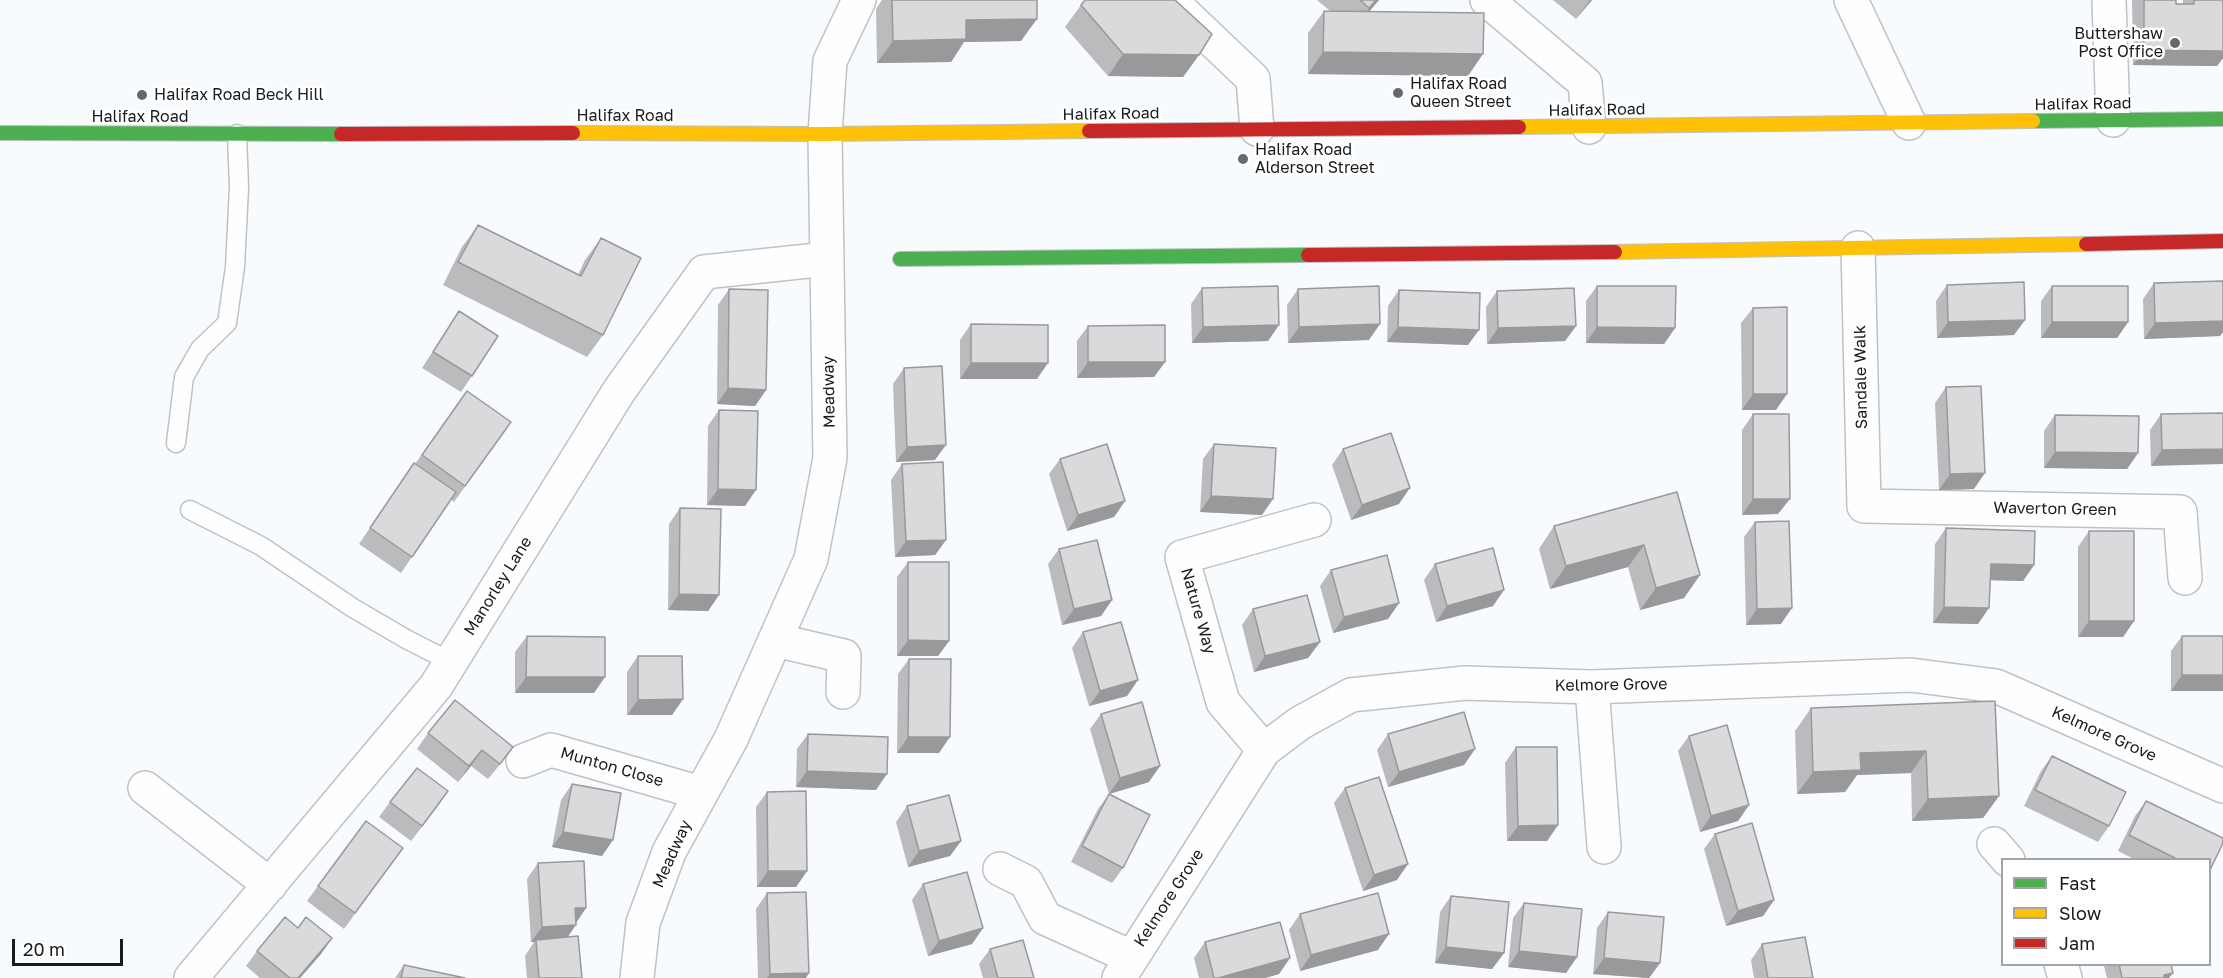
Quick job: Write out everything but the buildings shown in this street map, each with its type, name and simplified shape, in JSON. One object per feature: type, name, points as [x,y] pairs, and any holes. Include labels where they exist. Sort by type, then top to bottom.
[{"type":"main road","name":"Halifax Road","points":[[0,133],[698,132],[825,134],[2223,118]]},
{"type":"main road","points":[[900,258],[1858,248],[2223,241]]},
{"type":"street","name":"Meadway","points":[[637,978],[643,923],[669,852],[731,739],[811,559],[830,458],[825,134],[830,61],[858,0]]},
{"type":"street","points":[[1170,0],[1253,79],[1257,129]]},
{"type":"street","points":[[1487,0],[1584,83],[1589,127]]},
{"type":"street","points":[[1851,0],[1909,123]]},
{"type":"street","points":[[2109,0],[2113,120]]},
{"type":"street","name":"Sandale Walk","points":[[1858,248],[1864,506]]},
{"type":"street","name":"Manorley Lane","points":[[191,978],[436,686],[619,391],[704,272],[826,259]]},
{"type":"street","name":"Waverton Green","points":[[1864,506],[2180,512],[2185,578]]},
{"type":"street","name":"Nature Way","points":[[1264,750],[1223,702],[1182,556],[1314,520]]},
{"type":"street","points":[[775,640],[844,656],[843,692]]},
{"type":"street","name":"Kelmore Grove","points":[[1125,967],[1264,750],[1300,723],[1351,695],[1465,683],[1592,687],[1911,675],[1996,686],[2223,786]]},
{"type":"street","points":[[1592,687],[1604,847]]},
{"type":"street","name":"Munton Close","points":[[523,761],[551,750],[701,794]]},
{"type":"street","points":[[145,788],[270,885]]},
{"type":"street","points":[[1000,869],[1026,882],[1044,918],[1125,967]]},
{"type":"lane","points":[[176,443],[184,377],[200,349],[227,323],[235,267],[239,187],[237,134]]},
{"type":"lane","points":[[190,510],[261,546],[352,608],[451,662]]},
{"type":"traffic: fast","points":[[2033,121],[2223,119]]},
{"type":"traffic: fast","points":[[0,133],[341,134]]},
{"type":"traffic: fast","points":[[900,259],[1308,255]]},
{"type":"traffic: slow","points":[[1519,127],[2033,121]]},
{"type":"traffic: slow","points":[[573,133],[825,134],[1089,131]]},
{"type":"traffic: slow","points":[[1615,252],[2086,244]]},
{"type":"traffic: jam","points":[[1089,131],[1519,127]]},
{"type":"traffic: jam","points":[[341,134],[573,133]]},
{"type":"traffic: jam","points":[[2086,244],[2223,241]]},
{"type":"traffic: jam","points":[[1308,255],[1615,252]]},
{"type":"place","name":"Buttershaw Post Office","points":[[2175,43]]},
{"type":"place","name":"Halifax Road Queen Street","points":[[1398,93]]},
{"type":"place","name":"Halifax Road Beck Hill","points":[[142,95]]},
{"type":"place","name":"Halifax Road Alderson Street","points":[[1243,159]]}]
